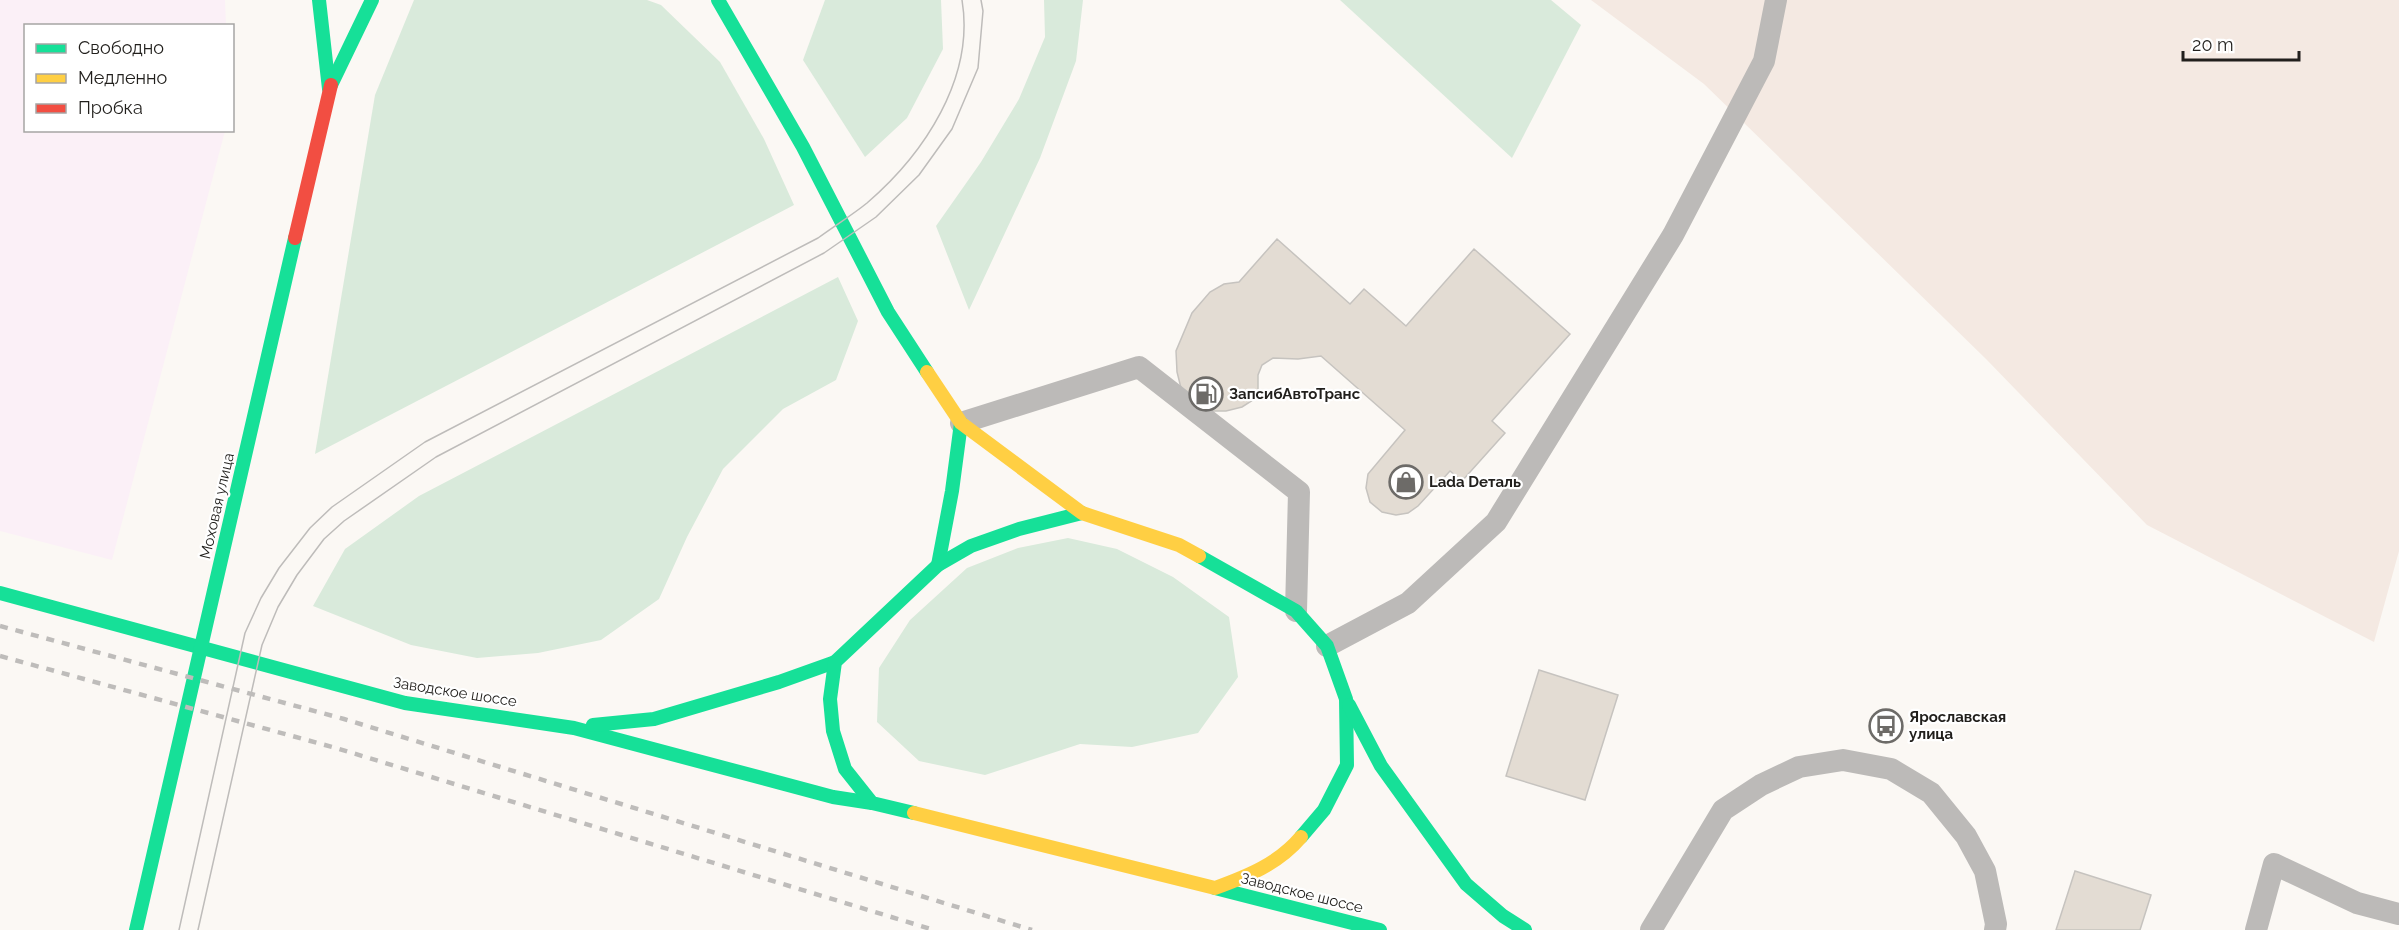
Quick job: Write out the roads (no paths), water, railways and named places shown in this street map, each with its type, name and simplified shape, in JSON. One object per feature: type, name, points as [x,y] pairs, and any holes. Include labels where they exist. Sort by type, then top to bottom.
[{"type":"main road","points":[[319,0],[329,89]]},
{"type":"main road","points":[[329,89],[372,0]]},
{"type":"main road","points":[[718,0],[803,147],[888,312],[961,423],[1082,513],[1179,545],[1296,611],[1327,646],[1346,699],[1381,766],[1466,884],[1503,916],[1525,930]]},
{"type":"main road","name":"Моховая улица","points":[[136,930],[329,89]]},
{"type":"main road","points":[[938,565],[952,491],[961,423]]},
{"type":"main road","points":[[574,728],[654,719],[779,682],[835,662],[938,565],[971,546],[1019,529],[1082,513]]},
{"type":"main road","name":"Заводское шоссе","points":[[0,593],[405,703],[574,728],[833,797],[872,803],[1380,930]]},
{"type":"main road","points":[[835,662],[830,699],[833,731],[845,769],[872,803]]},
{"type":"main road","points":[[1215,888],[1251,874],[1287,853],[1324,810],[1347,765],[1346,699]]},
{"type":"lane","points":[[1327,646],[1408,603],[1496,522],[1673,235],[1764,61],[1776,0]]},
{"type":"lane","points":[[961,423],[1139,367],[1299,492],[1296,611]]},
{"type":"lane","points":[[1651,930],[1723,810],[1761,785],[1799,767],[1843,760],[1891,769],[1931,792],[1966,836],[1985,871],[1996,924],[1995,930]]},
{"type":"lane","points":[[2256,930],[2274,864],[2357,903],[2399,914]]},
{"type":"tram line","points":[[179,930],[245,633],[261,598],[279,568],[310,528],[332,507],[425,442],[818,238],[867,203],[908,162],[926,138],[941,112],[953,86],[961,58],[964,29],[962,0]]},
{"type":"tram line","points":[[198,930],[262,645],[278,607],[297,575],[324,539],[344,521],[436,457],[824,253],[876,217],[919,175],[952,129],[978,68],[983,11],[981,0]]},
{"type":"railway","points":[[0,626],[344,719],[1032,930]]},
{"type":"railway","points":[[0,656],[336,748],[934,930]]},
{"type":"place","name":"ЗапсибАвтоТранс","points":[[1206,394]]},
{"type":"place","name":"Lada Dеталь","points":[[1406,482]]},
{"type":"place","name":"Ярославская улица","points":[[1886,726]]}]
